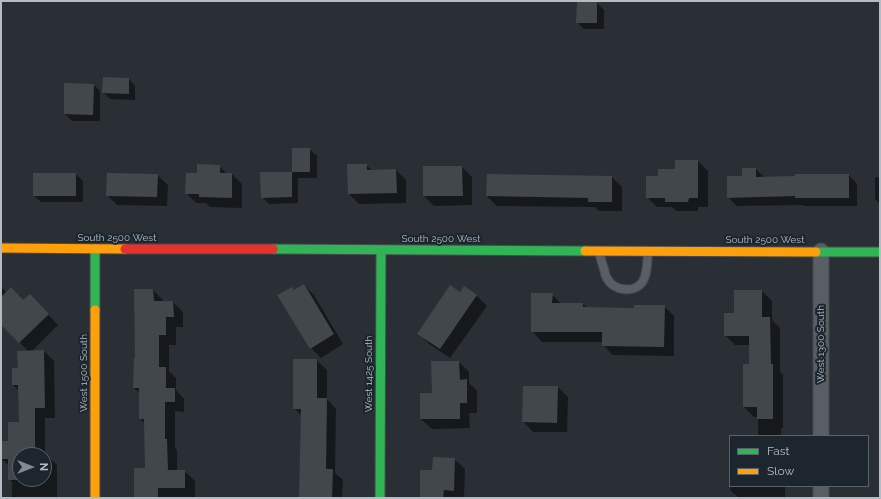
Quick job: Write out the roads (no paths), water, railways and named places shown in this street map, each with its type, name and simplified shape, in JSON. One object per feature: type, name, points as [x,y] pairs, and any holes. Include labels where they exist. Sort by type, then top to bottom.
[{"type":"street","name":"South 2500 West","points":[[1,248],[880,252]]},
{"type":"street","name":"West 1500 South","points":[[95,249],[95,498]]},
{"type":"street","name":"West 1425 South","points":[[380,498],[381,250]]},
{"type":"street","name":"West 1300 South","points":[[821,252],[821,435]]},
{"type":"street","points":[[821,487],[821,498]]},
{"type":"lane","points":[[598,251],[606,278],[612,285],[619,289],[636,288],[642,283],[646,272],[648,251]]}]
